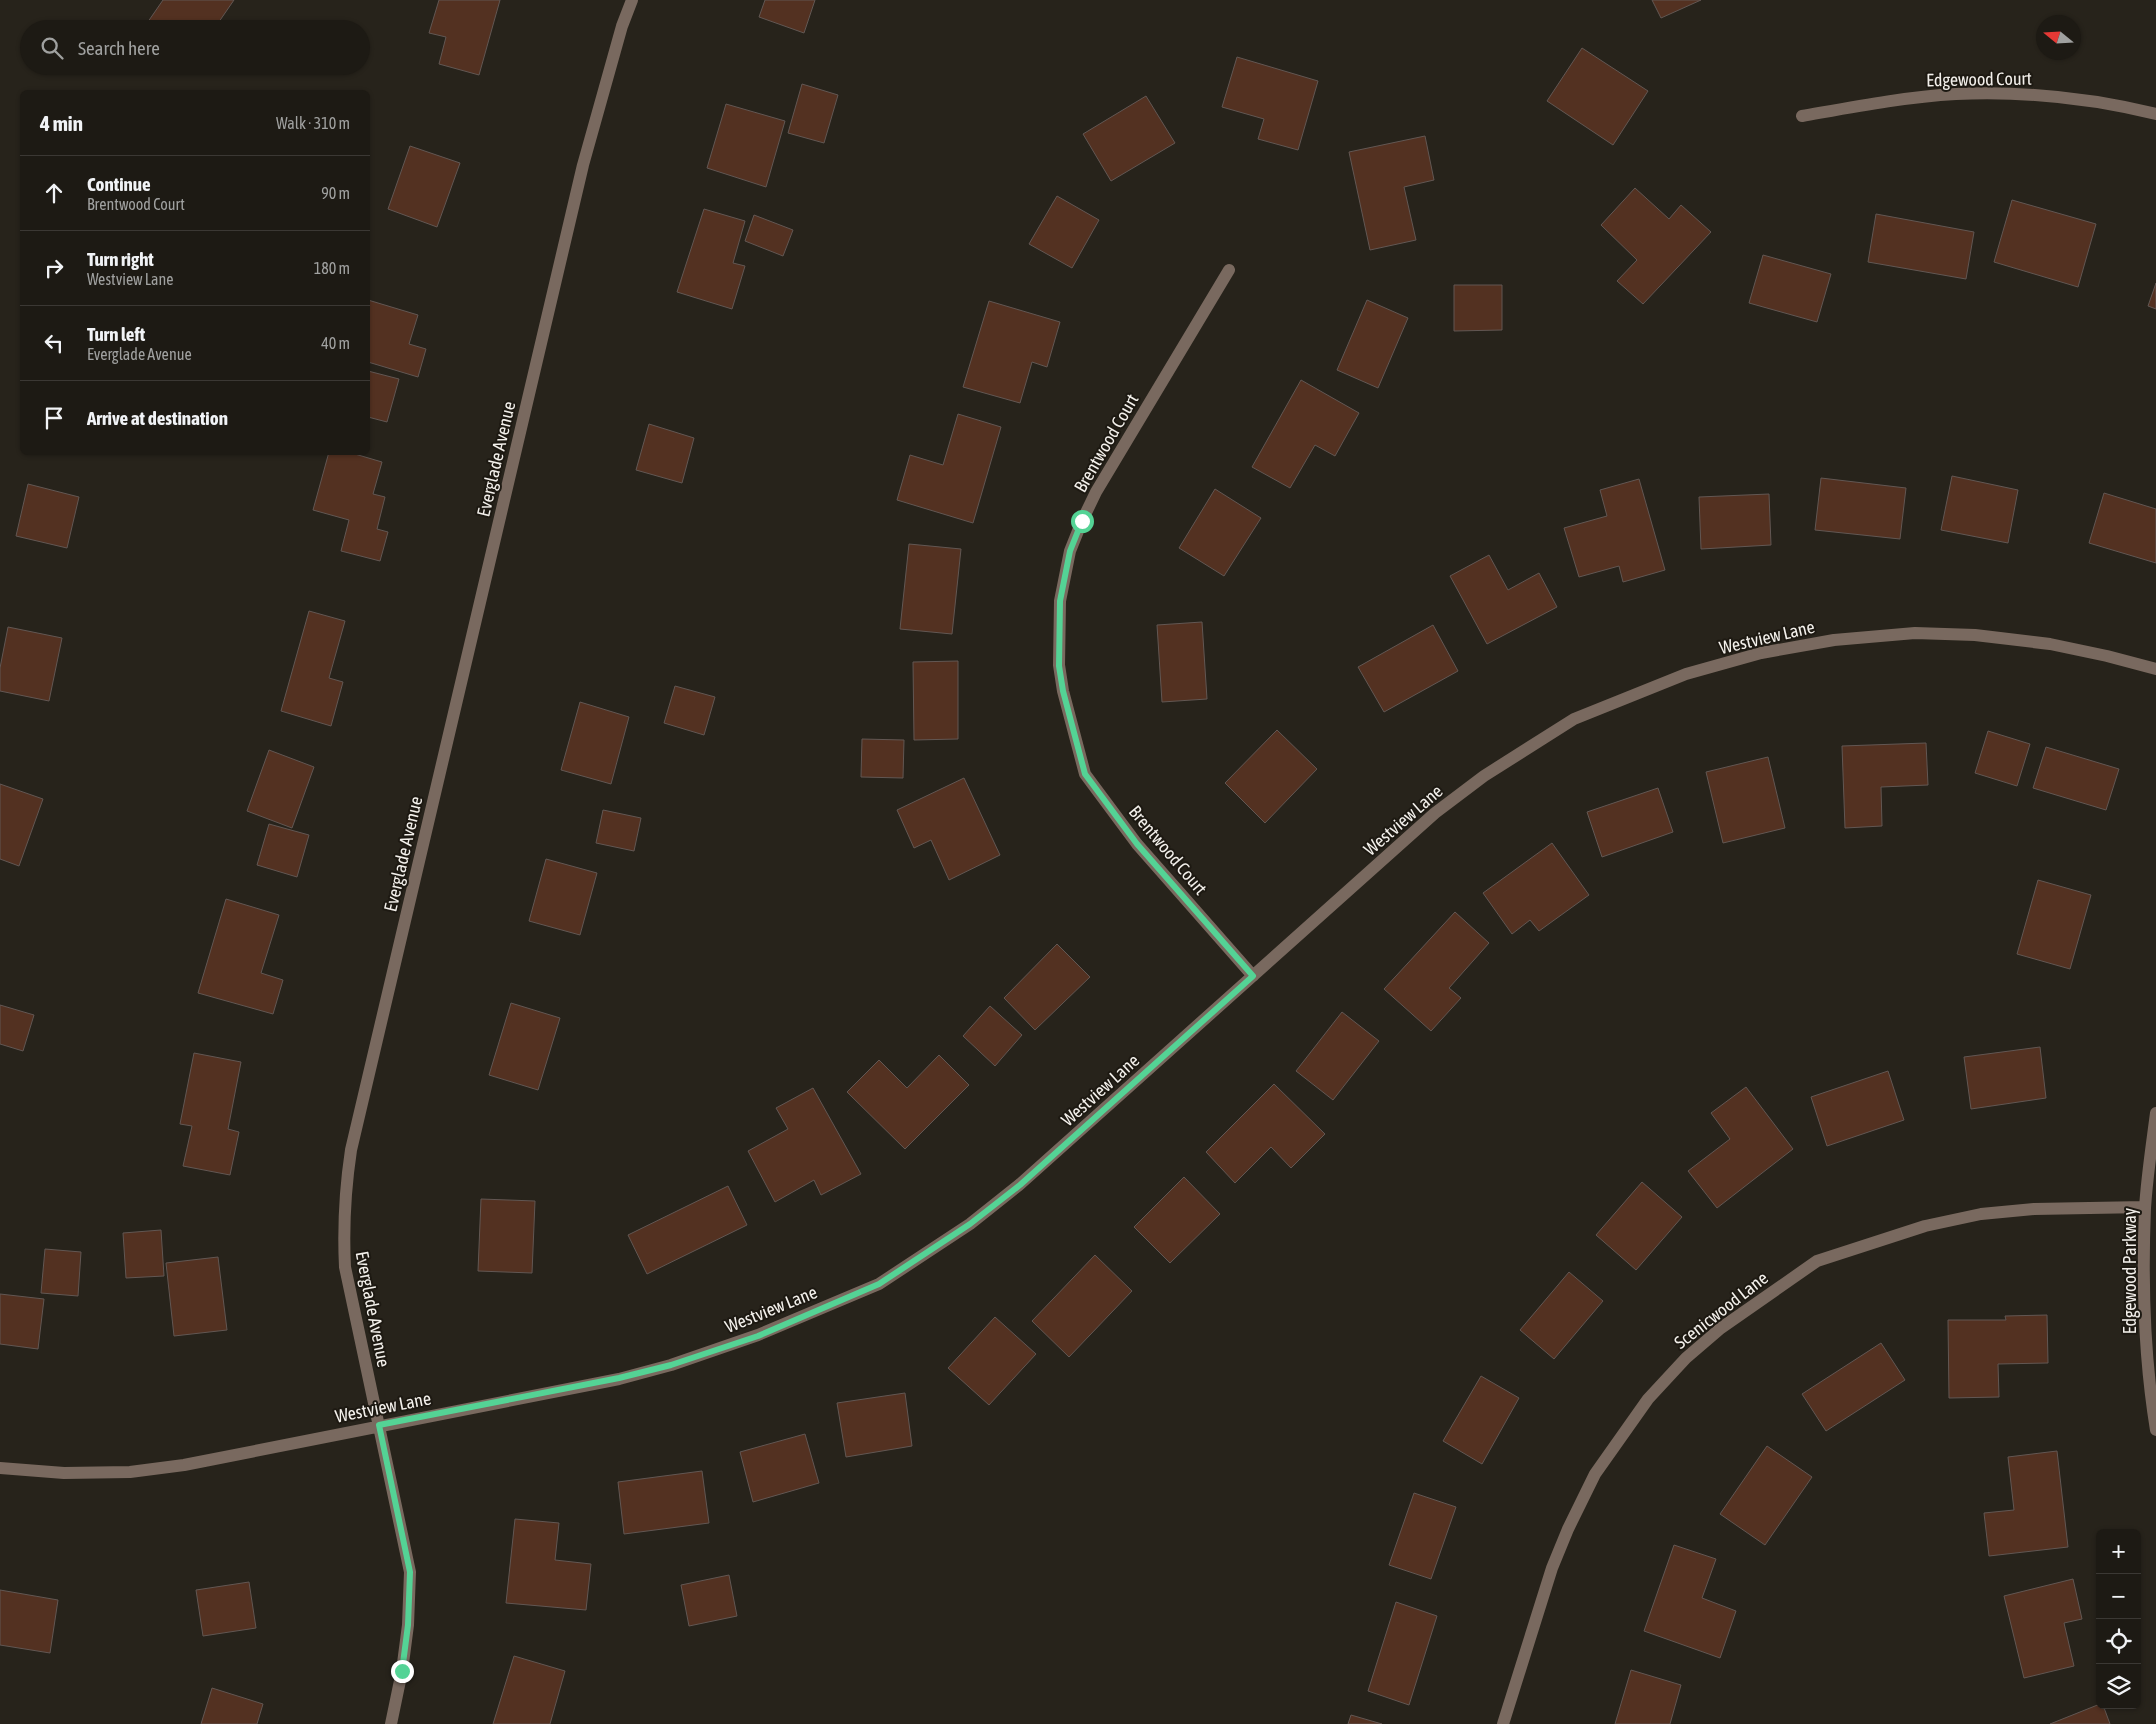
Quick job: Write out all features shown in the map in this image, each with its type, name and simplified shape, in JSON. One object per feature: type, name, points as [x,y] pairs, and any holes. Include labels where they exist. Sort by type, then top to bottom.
[{"type":"street","name":"Everglade Avenue","points":[[391,1724],[402,1671],[408,1625],[410,1572],[345,1267],[343,1232],[345,1187],[351,1150],[583,166],[622,26],[632,0]]},
{"type":"street","name":"Edgewood Court","points":[[1802,116],[1895,100],[1974,94],[2064,97],[2122,105],[2156,114]]},
{"type":"street","name":"Brentwood Court","points":[[1229,270],[1096,492],[1082,521],[1070,551],[1060,601],[1059,666],[1063,691],[1085,774],[1137,844],[1253,976]]},
{"type":"street","name":"Westview Lane","points":[[0,1468],[64,1473],[130,1472],[184,1465],[619,1378],[671,1365],[758,1336],[879,1284],[970,1224],[1020,1185],[1435,813],[1484,776],[1574,719],[1686,674],[1761,653],[1825,642],[1915,633],[1974,635],[2050,644],[2156,669]]},
{"type":"street","name":"Edgewood Parkway","points":[[2156,1113],[2145,1207],[2146,1336],[2156,1430]]},
{"type":"street","name":"Scenicwood Lane","points":[[1503,1724],[1552,1568],[1568,1529],[1595,1474],[1648,1399],[1686,1358],[1721,1328],[1817,1261],[1925,1226],[1981,1214],[2034,1209],[2145,1207]]},
{"type":"building","points":[[163,0],[234,0],[220,20],[149,20]]},
{"type":"building","points":[[439,0],[500,0],[479,75],[439,64],[446,37],[429,33]]},
{"type":"building","points":[[765,0],[815,0],[804,33],[759,17]]},
{"type":"building","points":[[1652,0],[1701,0],[1661,18]]},
{"type":"building","points":[[1582,48],[1648,91],[1613,145],[1547,101]]},
{"type":"building","points":[[1237,57],[1318,81],[1298,150],[1258,139],[1264,119],[1222,107]]},
{"type":"building","points":[[802,84],[838,95],[824,143],[788,133]]},
{"type":"building","points":[[1146,96],[1175,143],[1111,181],[1083,134]]},
{"type":"building","points":[[726,104],[785,121],[766,187],[707,168]]},
{"type":"building","points":[[1425,136],[1434,180],[1404,187],[1416,240],[1370,250],[1349,152]]},
{"type":"building","points":[[410,146],[460,163],[437,227],[388,209]]},
{"type":"building","points":[[1635,188],[1669,219],[1681,205],[1711,232],[1643,304],[1617,281],[1637,260],[1601,225]]},
{"type":"building","points":[[1057,196],[1099,220],[1072,268],[1029,244]]},
{"type":"building","points":[[2012,200],[2096,224],[2078,287],[1994,262]]},
{"type":"building","points":[[704,209],[745,221],[733,263],[745,266],[732,309],[677,292]]},
{"type":"building","points":[[1876,214],[1974,232],[1966,279],[1868,262]]},
{"type":"building","points":[[754,215],[793,230],[783,256],[745,241]]},
{"type":"building","points":[[1763,255],[1831,274],[1817,322],[1749,303]]},
{"type":"building","points":[[2156,283],[2156,309],[2148,306]]},
{"type":"building","points":[[1454,285],[1502,285],[1502,330],[1454,331]]},
{"type":"building","points":[[1367,300],[1408,318],[1378,388],[1337,370]]},
{"type":"building","points":[[370,301],[418,315],[409,344],[426,349],[418,377],[370,363]]},
{"type":"building","points":[[989,301],[1060,322],[1047,367],[1032,362],[1020,403],[963,387]]},
{"type":"building","points":[[370,372],[399,379],[387,422],[370,418]]},
{"type":"building","points":[[1301,380],[1359,413],[1335,456],[1315,445],[1290,488],[1252,467]]},
{"type":"building","points":[[958,414],[1001,427],[973,523],[897,500],[910,455],[943,465]]},
{"type":"building","points":[[649,424],[694,438],[682,483],[636,470]]},
{"type":"building","points":[[328,455],[358,455],[382,462],[373,494],[385,497],[377,529],[388,532],[380,561],[341,551],[349,520],[313,510]]},
{"type":"building","points":[[1952,476],[2018,490],[2008,543],[1941,530]]},
{"type":"building","points":[[1821,478],[1906,488],[1900,539],[1815,530]]},
{"type":"building","points":[[1639,479],[1665,570],[1623,582],[1619,566],[1579,577],[1564,528],[1607,516],[1600,490]]},
{"type":"building","points":[[28,484],[79,497],[67,548],[16,536]]},
{"type":"building","points":[[1215,489],[1261,518],[1224,576],[1179,548]]},
{"type":"building","points":[[2104,493],[2156,509],[2156,563],[2089,543]]},
{"type":"building","points":[[1769,494],[1771,545],[1701,549],[1699,497]]},
{"type":"building","points":[[909,544],[961,549],[952,634],[900,629]]},
{"type":"building","points":[[1489,555],[1508,590],[1539,573],[1557,607],[1487,644],[1450,576]]},
{"type":"building","points":[[309,611],[345,621],[329,678],[343,682],[331,726],[281,711]]},
{"type":"building","points":[[1202,622],[1207,699],[1162,702],[1157,625]]},
{"type":"building","points":[[1433,625],[1458,671],[1384,712],[1358,667]]},
{"type":"building","points":[[8,627],[62,638],[49,701],[0,691],[0,668]]},
{"type":"building","points":[[958,661],[958,739],[914,740],[913,662]]},
{"type":"building","points":[[675,686],[715,697],[704,735],[664,723]]},
{"type":"building","points":[[580,702],[629,717],[611,784],[561,770]]},
{"type":"building","points":[[1277,730],[1317,769],[1265,823],[1225,783]]},
{"type":"building","points":[[1988,731],[2030,744],[2017,786],[1975,773]]},
{"type":"building","points":[[862,739],[904,740],[903,778],[861,777]]},
{"type":"building","points":[[1926,743],[1928,785],[1881,787],[1882,826],[1845,828],[1842,746]]},
{"type":"building","points":[[2046,747],[2119,769],[2106,810],[2033,788]]},
{"type":"building","points":[[269,750],[314,767],[292,828],[247,811]]},
{"type":"building","points":[[1768,757],[1785,828],[1723,843],[1706,772]]},
{"type":"building","points":[[964,778],[1000,855],[949,880],[931,840],[914,848],[897,810]]},
{"type":"building","points":[[0,784],[43,799],[19,866],[0,859]]},
{"type":"building","points":[[1658,788],[1673,832],[1602,857],[1587,812]]},
{"type":"building","points":[[603,810],[641,818],[634,851],[596,843]]},
{"type":"building","points":[[269,824],[309,835],[297,877],[257,865]]},
{"type":"building","points":[[1552,843],[1589,895],[1539,931],[1530,920],[1512,934],[1483,893]]},
{"type":"building","points":[[546,859],[597,873],[580,935],[529,921]]},
{"type":"building","points":[[2038,880],[2091,895],[2070,969],[2017,954]]},
{"type":"building","points":[[226,899],[279,915],[261,973],[283,980],[273,1014],[198,993]]},
{"type":"building","points":[[1455,912],[1489,943],[1449,988],[1461,998],[1431,1031],[1384,989]]},
{"type":"building","points":[[1057,944],[1090,977],[1035,1030],[1004,998]]},
{"type":"building","points":[[511,1003],[560,1018],[538,1090],[489,1075]]},
{"type":"building","points":[[0,1005],[34,1015],[23,1051],[0,1044]]},
{"type":"building","points":[[990,1006],[1022,1035],[995,1066],[963,1036]]},
{"type":"building","points":[[1342,1012],[1379,1041],[1333,1100],[1296,1071]]},
{"type":"building","points":[[2040,1047],[2046,1098],[1971,1109],[1964,1057]]},
{"type":"building","points":[[194,1053],[241,1062],[228,1129],[239,1132],[230,1175],[183,1166],[192,1126],[180,1124]]},
{"type":"building","points":[[939,1055],[969,1085],[905,1149],[847,1092],[879,1060],[907,1088]]},
{"type":"building","points":[[1888,1071],[1904,1120],[1827,1146],[1811,1097]]},
{"type":"building","points":[[1274,1084],[1325,1134],[1291,1168],[1271,1147],[1235,1183],[1206,1152]]},
{"type":"building","points":[[1746,1087],[1793,1149],[1717,1208],[1688,1171],[1730,1139],[1711,1113]]},
{"type":"building","points":[[813,1088],[861,1174],[821,1195],[814,1180],[775,1202],[748,1151],[788,1129],[776,1108]]},
{"type":"building","points":[[1184,1177],[1220,1214],[1170,1263],[1134,1227]]},
{"type":"building","points":[[1642,1182],[1682,1217],[1636,1270],[1596,1235]]},
{"type":"building","points":[[728,1186],[747,1225],[647,1274],[628,1235]]},
{"type":"building","points":[[481,1199],[535,1201],[532,1273],[478,1271]]},
{"type":"building","points":[[161,1230],[164,1276],[126,1278],[123,1233]]},
{"type":"building","points":[[45,1249],[81,1252],[78,1296],[41,1293]]},
{"type":"building","points":[[1095,1255],[1132,1291],[1069,1357],[1032,1321]]},
{"type":"building","points":[[218,1257],[227,1330],[174,1336],[166,1263]]},
{"type":"building","points":[[1569,1272],[1603,1301],[1554,1359],[1520,1330]]},
{"type":"building","points":[[0,1294],[44,1299],[38,1349],[0,1344]]},
{"type":"building","points":[[2047,1315],[2048,1363],[1998,1364],[1999,1397],[1949,1398],[1948,1320],[2006,1320],[2005,1316]]},
{"type":"building","points":[[995,1317],[1036,1354],[989,1405],[948,1368]]},
{"type":"building","points":[[1881,1343],[1905,1380],[1826,1431],[1802,1394]]},
{"type":"building","points":[[1481,1376],[1519,1398],[1482,1464],[1443,1441]]},
{"type":"building","points":[[905,1393],[912,1446],[846,1457],[837,1403]]},
{"type":"building","points":[[805,1434],[819,1483],[753,1502],[740,1452]]},
{"type":"building","points":[[1767,1446],[1812,1477],[1765,1545],[1720,1514]]},
{"type":"building","points":[[2057,1451],[2068,1547],[1989,1556],[1984,1513],[2014,1510],[2008,1457]]},
{"type":"building","points":[[702,1471],[709,1523],[624,1534],[618,1482]]},
{"type":"building","points":[[1414,1493],[1456,1507],[1431,1579],[1389,1565]]},
{"type":"building","points":[[515,1519],[559,1523],[555,1560],[591,1564],[586,1610],[506,1603]]},
{"type":"building","points":[[1674,1545],[1716,1559],[1702,1598],[1736,1611],[1720,1658],[1644,1631]]},
{"type":"building","points":[[729,1575],[737,1616],[689,1626],[681,1585]]},
{"type":"building","points":[[2073,1579],[2082,1619],[2064,1623],[2074,1666],[2024,1678],[2004,1596]]},
{"type":"building","points":[[249,1582],[256,1628],[203,1636],[196,1590]]},
{"type":"building","points":[[0,1590],[58,1600],[50,1653],[0,1645]]},
{"type":"building","points":[[1396,1602],[1437,1616],[1409,1705],[1368,1691]]},
{"type":"building","points":[[514,1656],[565,1671],[550,1724],[493,1724]]},
{"type":"building","points":[[1631,1670],[1681,1685],[1670,1724],[1615,1724]]},
{"type":"building","points":[[212,1688],[263,1704],[257,1724],[201,1724]]},
{"type":"building","points":[[2096,1706],[2096,1709],[2104,1709],[2110,1724],[2050,1724]]},
{"type":"building","points":[[1351,1715],[1382,1724],[1348,1724]]},
{"type":"route","points":[[402,1671],[408,1625],[410,1572],[379,1425],[619,1378],[671,1365],[758,1336],[879,1284],[970,1224],[1020,1185],[1253,976],[1137,844],[1085,774],[1063,691],[1059,666],[1060,601],[1070,551],[1082,521]]}]
